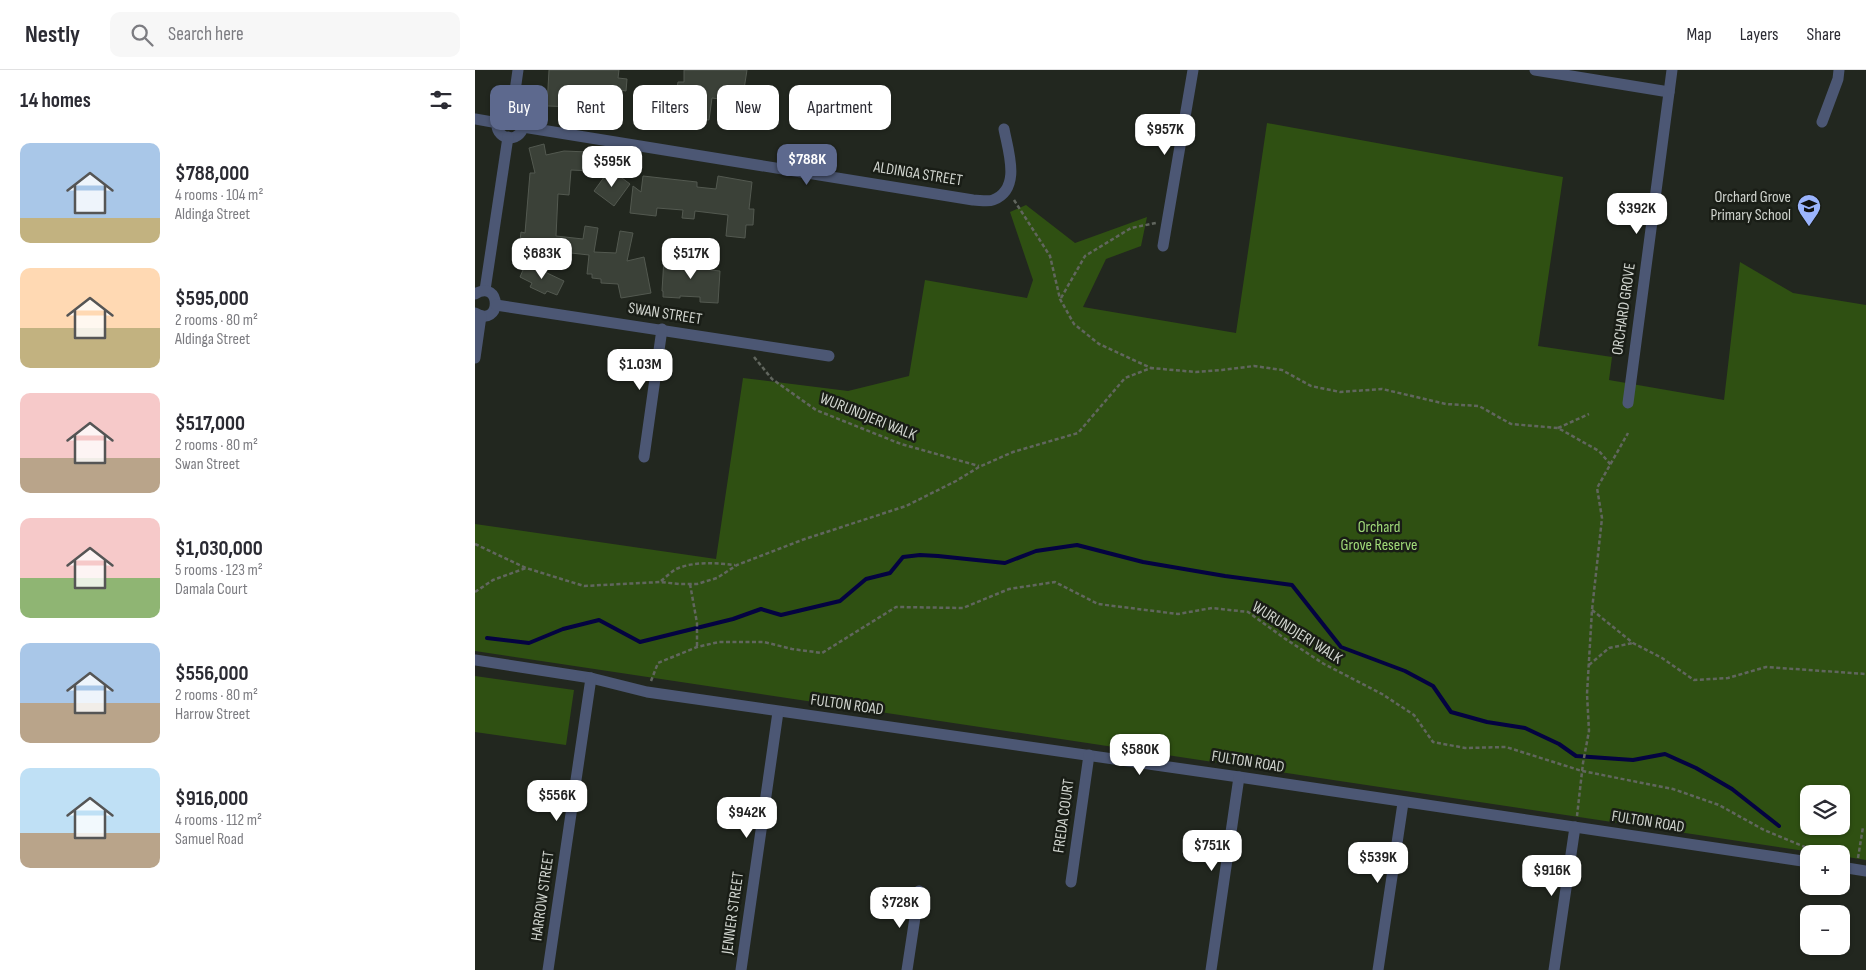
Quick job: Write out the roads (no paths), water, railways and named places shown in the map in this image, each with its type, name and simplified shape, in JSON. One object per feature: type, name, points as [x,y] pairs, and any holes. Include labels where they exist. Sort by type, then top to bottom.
[{"type":"street","points":[[516,85],[518,70]]},
{"type":"street","points":[[1163,246],[1193,70]]},
{"type":"street","points":[[1535,70],[1669,92]]},
{"type":"street","name":"ORCHARD GROVE","points":[[1628,403],[1671,70]]},
{"type":"street","points":[[1822,122],[1838,79],[1839,70]]},
{"type":"street","points":[[475,119],[490,122]]},
{"type":"street","name":"ALDINGA STREET","points":[[547,130],[973,200],[993,200],[1004,192],[1011,180],[1004,129]]},
{"type":"street","points":[[500,130],[501,134],[508,138],[519,134],[521,130]]},
{"type":"street","points":[[475,358],[478,314],[490,314],[496,305],[494,296],[480,292],[508,138]]},
{"type":"street","name":"SWAN STREET","points":[[496,305],[829,356]]},
{"type":"street","points":[[644,457],[662,329]]},
{"type":"street","name":"FULTON ROAD","points":[[475,660],[591,678],[647,692],[778,712],[1089,755],[1800,861]]},
{"type":"street","name":"HARROW STREET","points":[[548,970],[591,678]]},
{"type":"street","name":"JENNER STREET","points":[[741,970],[778,712]]},
{"type":"street","name":"FREDA COURT","points":[[1071,882],[1089,755]]},
{"type":"street","points":[[1211,970],[1239,777]]},
{"type":"street","points":[[1378,970],[1403,803]]},
{"type":"street","points":[[1554,970],[1575,828]]},
{"type":"street","points":[[907,970],[919,891]]},
{"type":"waterway","points":[[487,638],[529,643],[563,629],[599,620],[640,642],[733,619],[761,609],[781,615],[840,601],[866,579],[890,573],[903,557],[920,555],[938,556],[1005,563],[1036,551],[1077,545],[1143,562],[1292,585],[1341,647],[1405,671],[1433,686],[1451,712],[1487,722],[1525,728],[1559,744],[1576,756],[1633,760],[1665,754],[1696,768],[1732,789],[1779,826]]},
{"type":"place","name":"Orchard Grove Primary School","points":[[1809,227]]},
{"type":"park label","name":"Orchard Grove Reserve","points":[[1379,536]]}]
